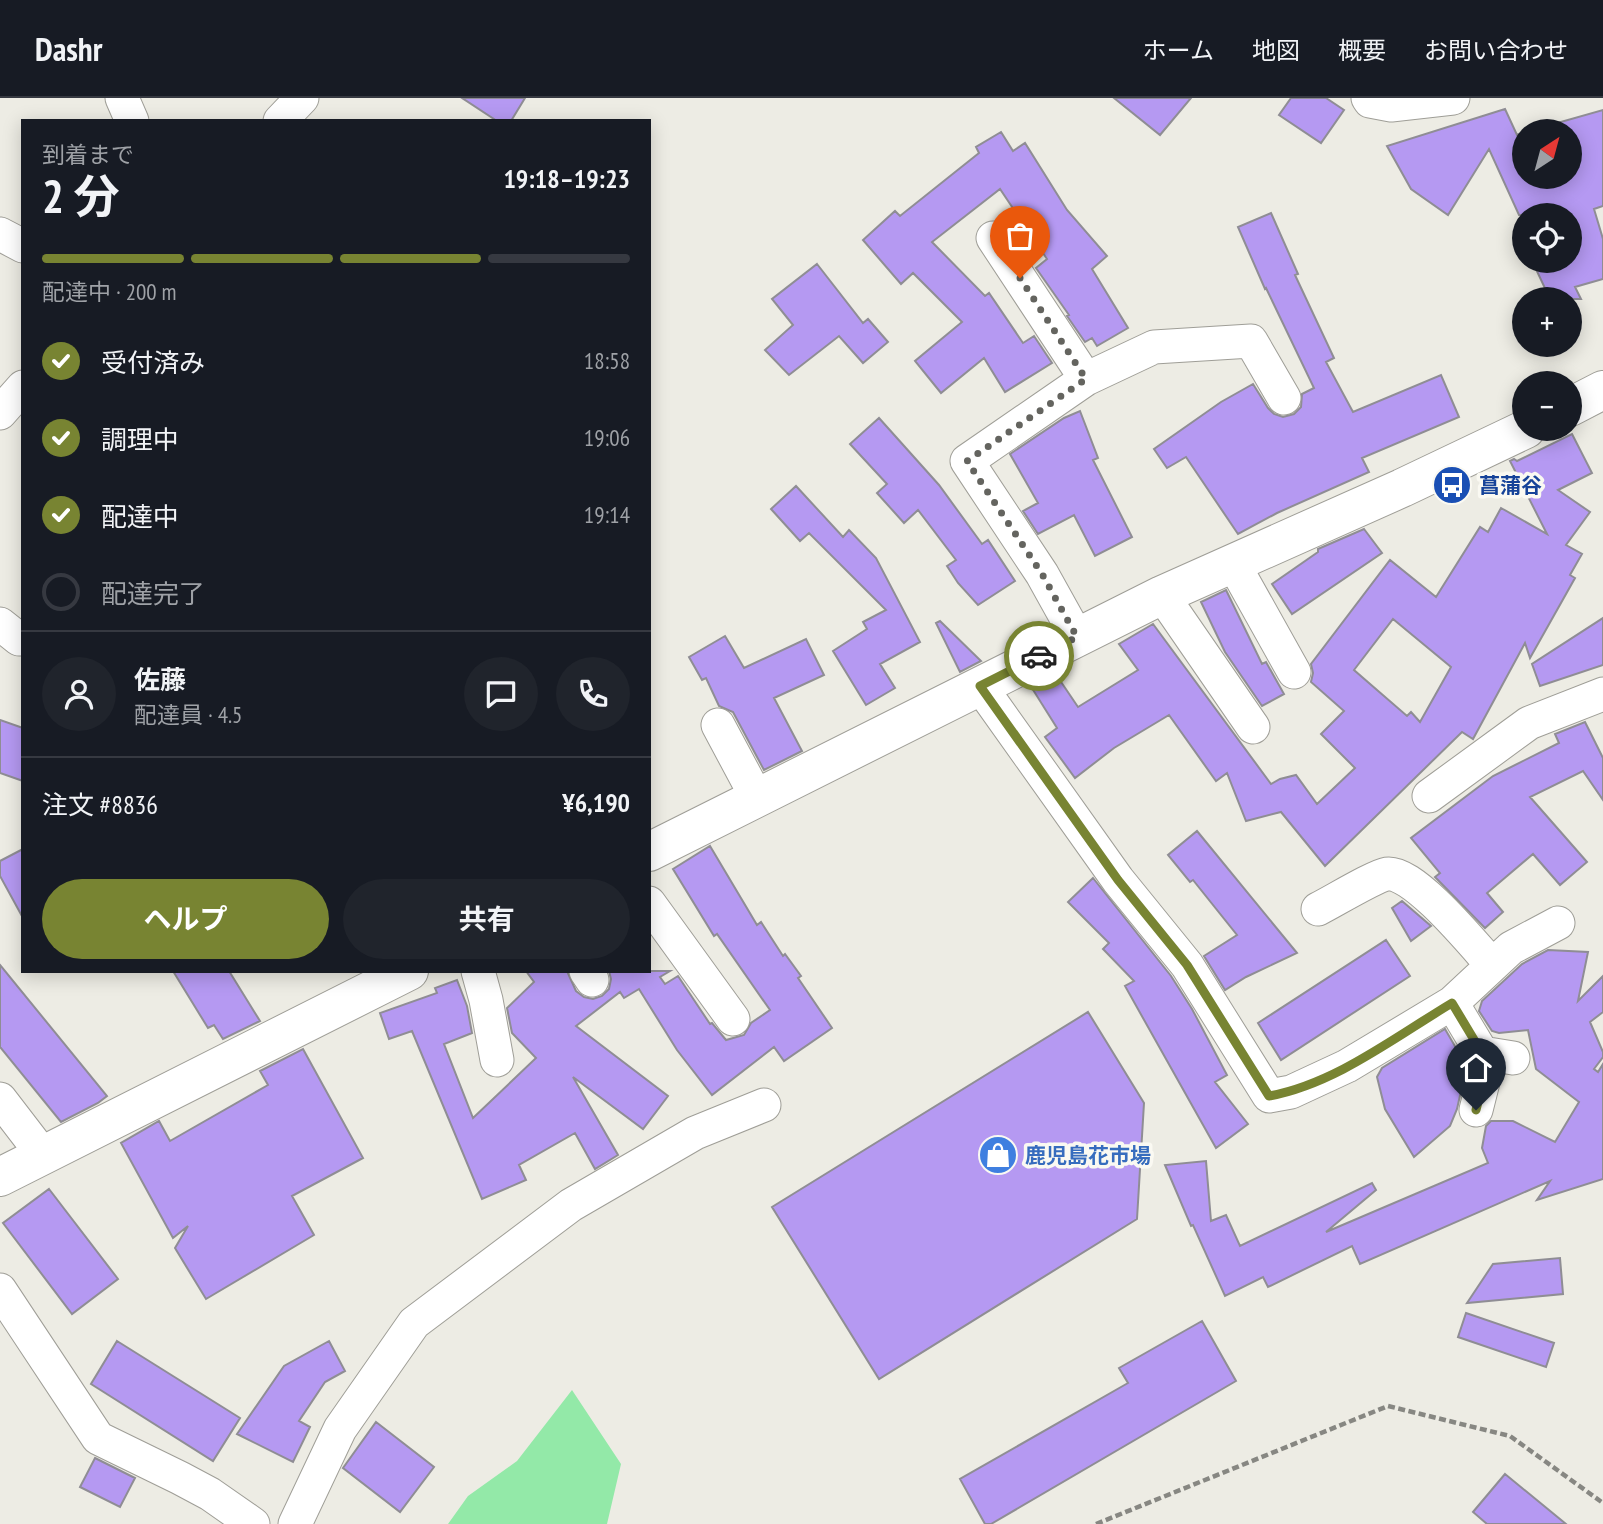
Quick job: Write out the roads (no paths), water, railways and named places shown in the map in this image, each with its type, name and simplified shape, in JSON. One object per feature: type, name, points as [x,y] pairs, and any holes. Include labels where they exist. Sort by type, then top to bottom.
[{"type":"street","points":[[122,98],[130,119]]},
{"type":"street","points":[[281,119],[302,98]]},
{"type":"street","points":[[1368,98],[1370,101],[1391,105],[1453,98]]},
{"type":"street","points":[[0,234],[21,245]]},
{"type":"street","points":[[993,238],[1086,379]]},
{"type":"street","points":[[1077,637],[1042,574],[967,461],[1086,379],[1154,347],[1251,341],[1284,398]]},
{"type":"street","points":[[0,413],[21,389]]},
{"type":"street","points":[[651,851],[1162,595],[1512,436]]},
{"type":"street","points":[[1233,563],[1294,672]]},
{"type":"street","points":[[1162,595],[1253,727]]},
{"type":"street","points":[[980,686],[1118,880],[1187,965],[1269,1096],[1291,1092],[1347,1066],[1452,1003],[1511,948],[1558,923]]},
{"type":"street","points":[[1429,796],[1529,723],[1603,694]]},
{"type":"street","points":[[718,725],[757,798]]},
{"type":"street","points":[[1318,909],[1386,874],[1402,876],[1432,900],[1492,965]]},
{"type":"street","points":[[651,906],[733,1019]]},
{"type":"street","points":[[0,1178],[405,973]]},
{"type":"street","points":[[479,973],[497,1060]]},
{"type":"street","points":[[1452,1003],[1498,1056],[1485,1074],[1476,1110]]},
{"type":"street","points":[[0,1099],[44,1156]]},
{"type":"street","points":[[295,1524],[340,1429],[414,1323],[571,1205],[695,1133],[764,1105]]},
{"type":"street","points":[[0,1290],[98,1438],[200,1489],[253,1524]]},
{"type":"place","name":"菖蒲谷","points":[[1452,485]]},
{"type":"place","name":"鹿児島花市場","points":[[998,1155]]}]
